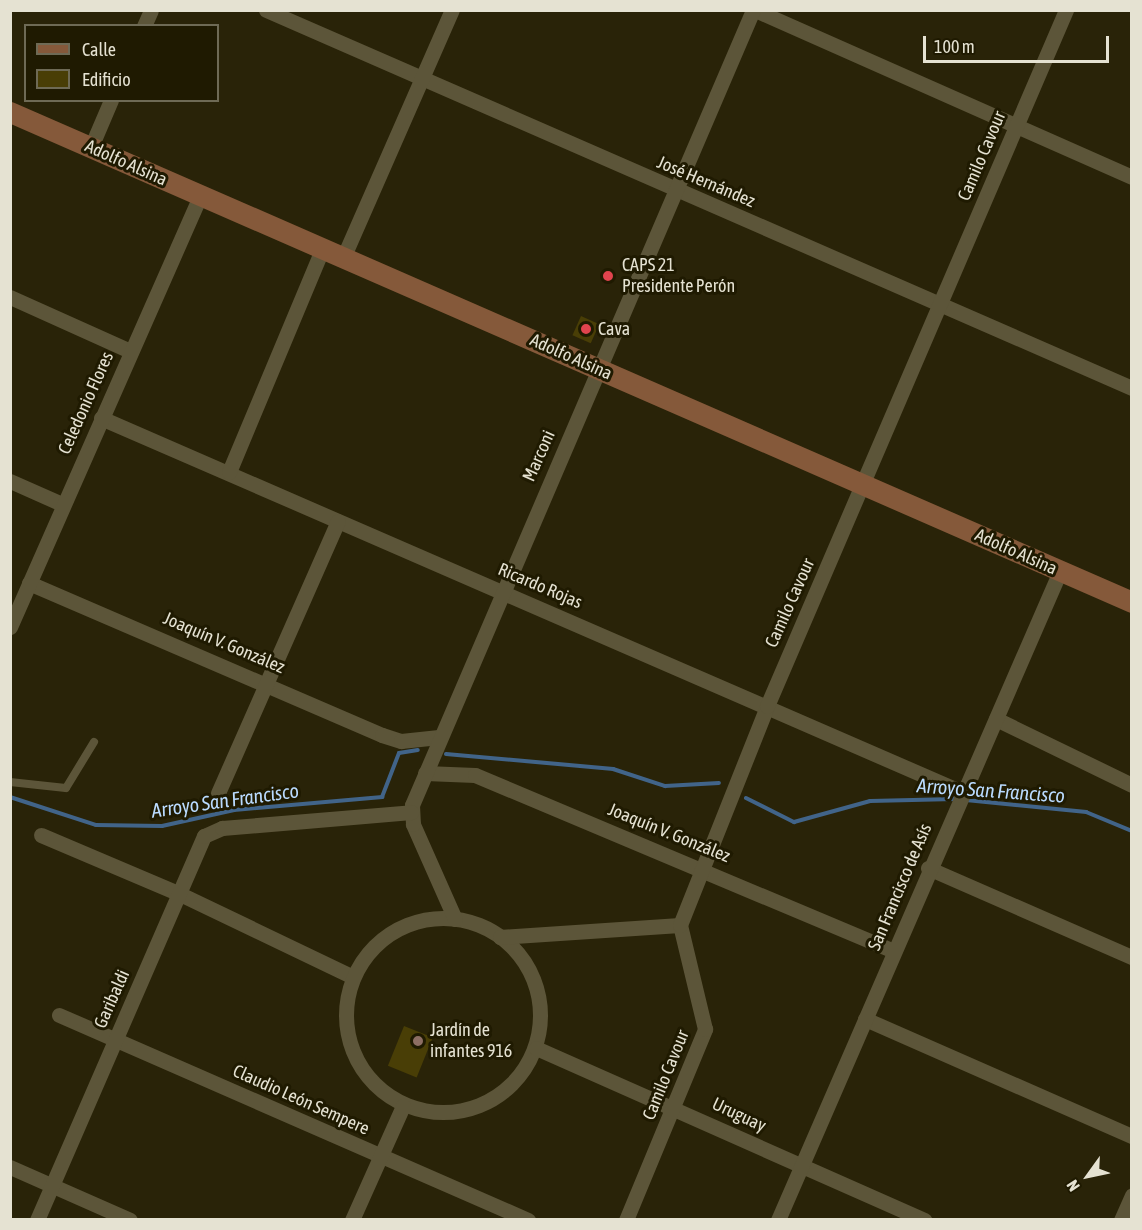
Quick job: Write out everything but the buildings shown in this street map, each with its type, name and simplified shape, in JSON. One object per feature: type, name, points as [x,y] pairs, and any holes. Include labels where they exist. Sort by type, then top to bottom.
[{"type":"street","points":[[145,24],[151,10]]},
{"type":"street","name":"José Hernández","points":[[266,10],[673,190],[1131,388]]},
{"type":"street","points":[[343,258],[452,10]]},
{"type":"street","points":[[754,10],[1131,177]]},
{"type":"street","name":"Marconi","points":[[411,812],[439,737],[501,591],[673,190],[754,10]]},
{"type":"street","name":"Camilo Cavour","points":[[626,1220],[675,1107],[705,1029],[680,925],[767,706],[1066,10]]},
{"type":"street","points":[[91,147],[110,102]]},
{"type":"street","name":"Adolfo Alsina","points":[[10,112],[1131,602]]},
{"type":"street","name":"Celedonio Flores","points":[[10,627],[62,504],[200,196]]},
{"type":"street","points":[[229,472],[322,250]]},
{"type":"street","points":[[10,297],[130,351]]},
{"type":"street","name":"Ricardo Rojas","points":[[101,418],[767,706],[959,797]]},
{"type":"street","points":[[10,481],[62,504]]},
{"type":"street","points":[[218,794],[338,521]]},
{"type":"street","name":"San Francisco de Asís","points":[[778,1220],[928,868],[1060,571]]},
{"type":"street","name":"Joaquín V. González","points":[[29,583],[267,682],[393,739],[439,737]]},
{"type":"street","points":[[996,719],[1131,785]]},
{"type":"street","name":"Joaquín V. González","points":[[425,773],[475,775],[702,866],[893,951]]},
{"type":"street","points":[[411,812],[455,919]]},
{"type":"street","name":"Garibaldi","points":[[37,1220],[209,831],[411,812]]},
{"type":"street","points":[[40,835],[180,894],[353,977]]},
{"type":"street","points":[[928,868],[1131,957]]},
{"type":"street","points":[[455,919],[500,937],[520,956],[536,984],[541,1016],[536,1048],[521,1075],[498,1097],[469,1110],[438,1113],[403,1106],[360,1067],[348,1038],[346,1007],[353,977],[386,936],[409,923],[455,919]]},
{"type":"street","points":[[500,937],[680,925]]},
{"type":"street","name":"Claudio León Sempere","points":[[59,1015],[528,1220]]},
{"type":"street","points":[[865,1019],[1131,1136]]},
{"type":"street","name":"Uruguay","points":[[536,1048],[675,1107],[925,1220]]},
{"type":"street","points":[[351,1220],[403,1106]]},
{"type":"street","points":[[10,1167],[53,1184],[130,1220]]},
{"type":"street","points":[[1121,1220],[1131,1195]]},
{"type":"lane","points":[[10,782],[66,788],[94,742]]},
{"type":"waterway","name":"Arroyo San Francisco","points":[[10,797],[96,825],[162,826],[234,810],[382,797],[399,753],[418,750]]},
{"type":"waterway","name":"Arroyo San Francisco","points":[[446,754],[613,769],[665,786],[719,783]]},
{"type":"waterway","name":"Arroyo San Francisco","points":[[746,798],[794,822],[870,801],[955,799]]},
{"type":"waterway","name":"Arroyo San Francisco","points":[[966,800],[1086,812],[1132,831]]},
{"type":"place","name":"CAPS 21 Presidente Perón","points":[[608,276]]},
{"type":"place","name":"Cava","points":[[586,329]]},
{"type":"place","name":"Jardín de infantes 916","points":[[418,1041]]}]
